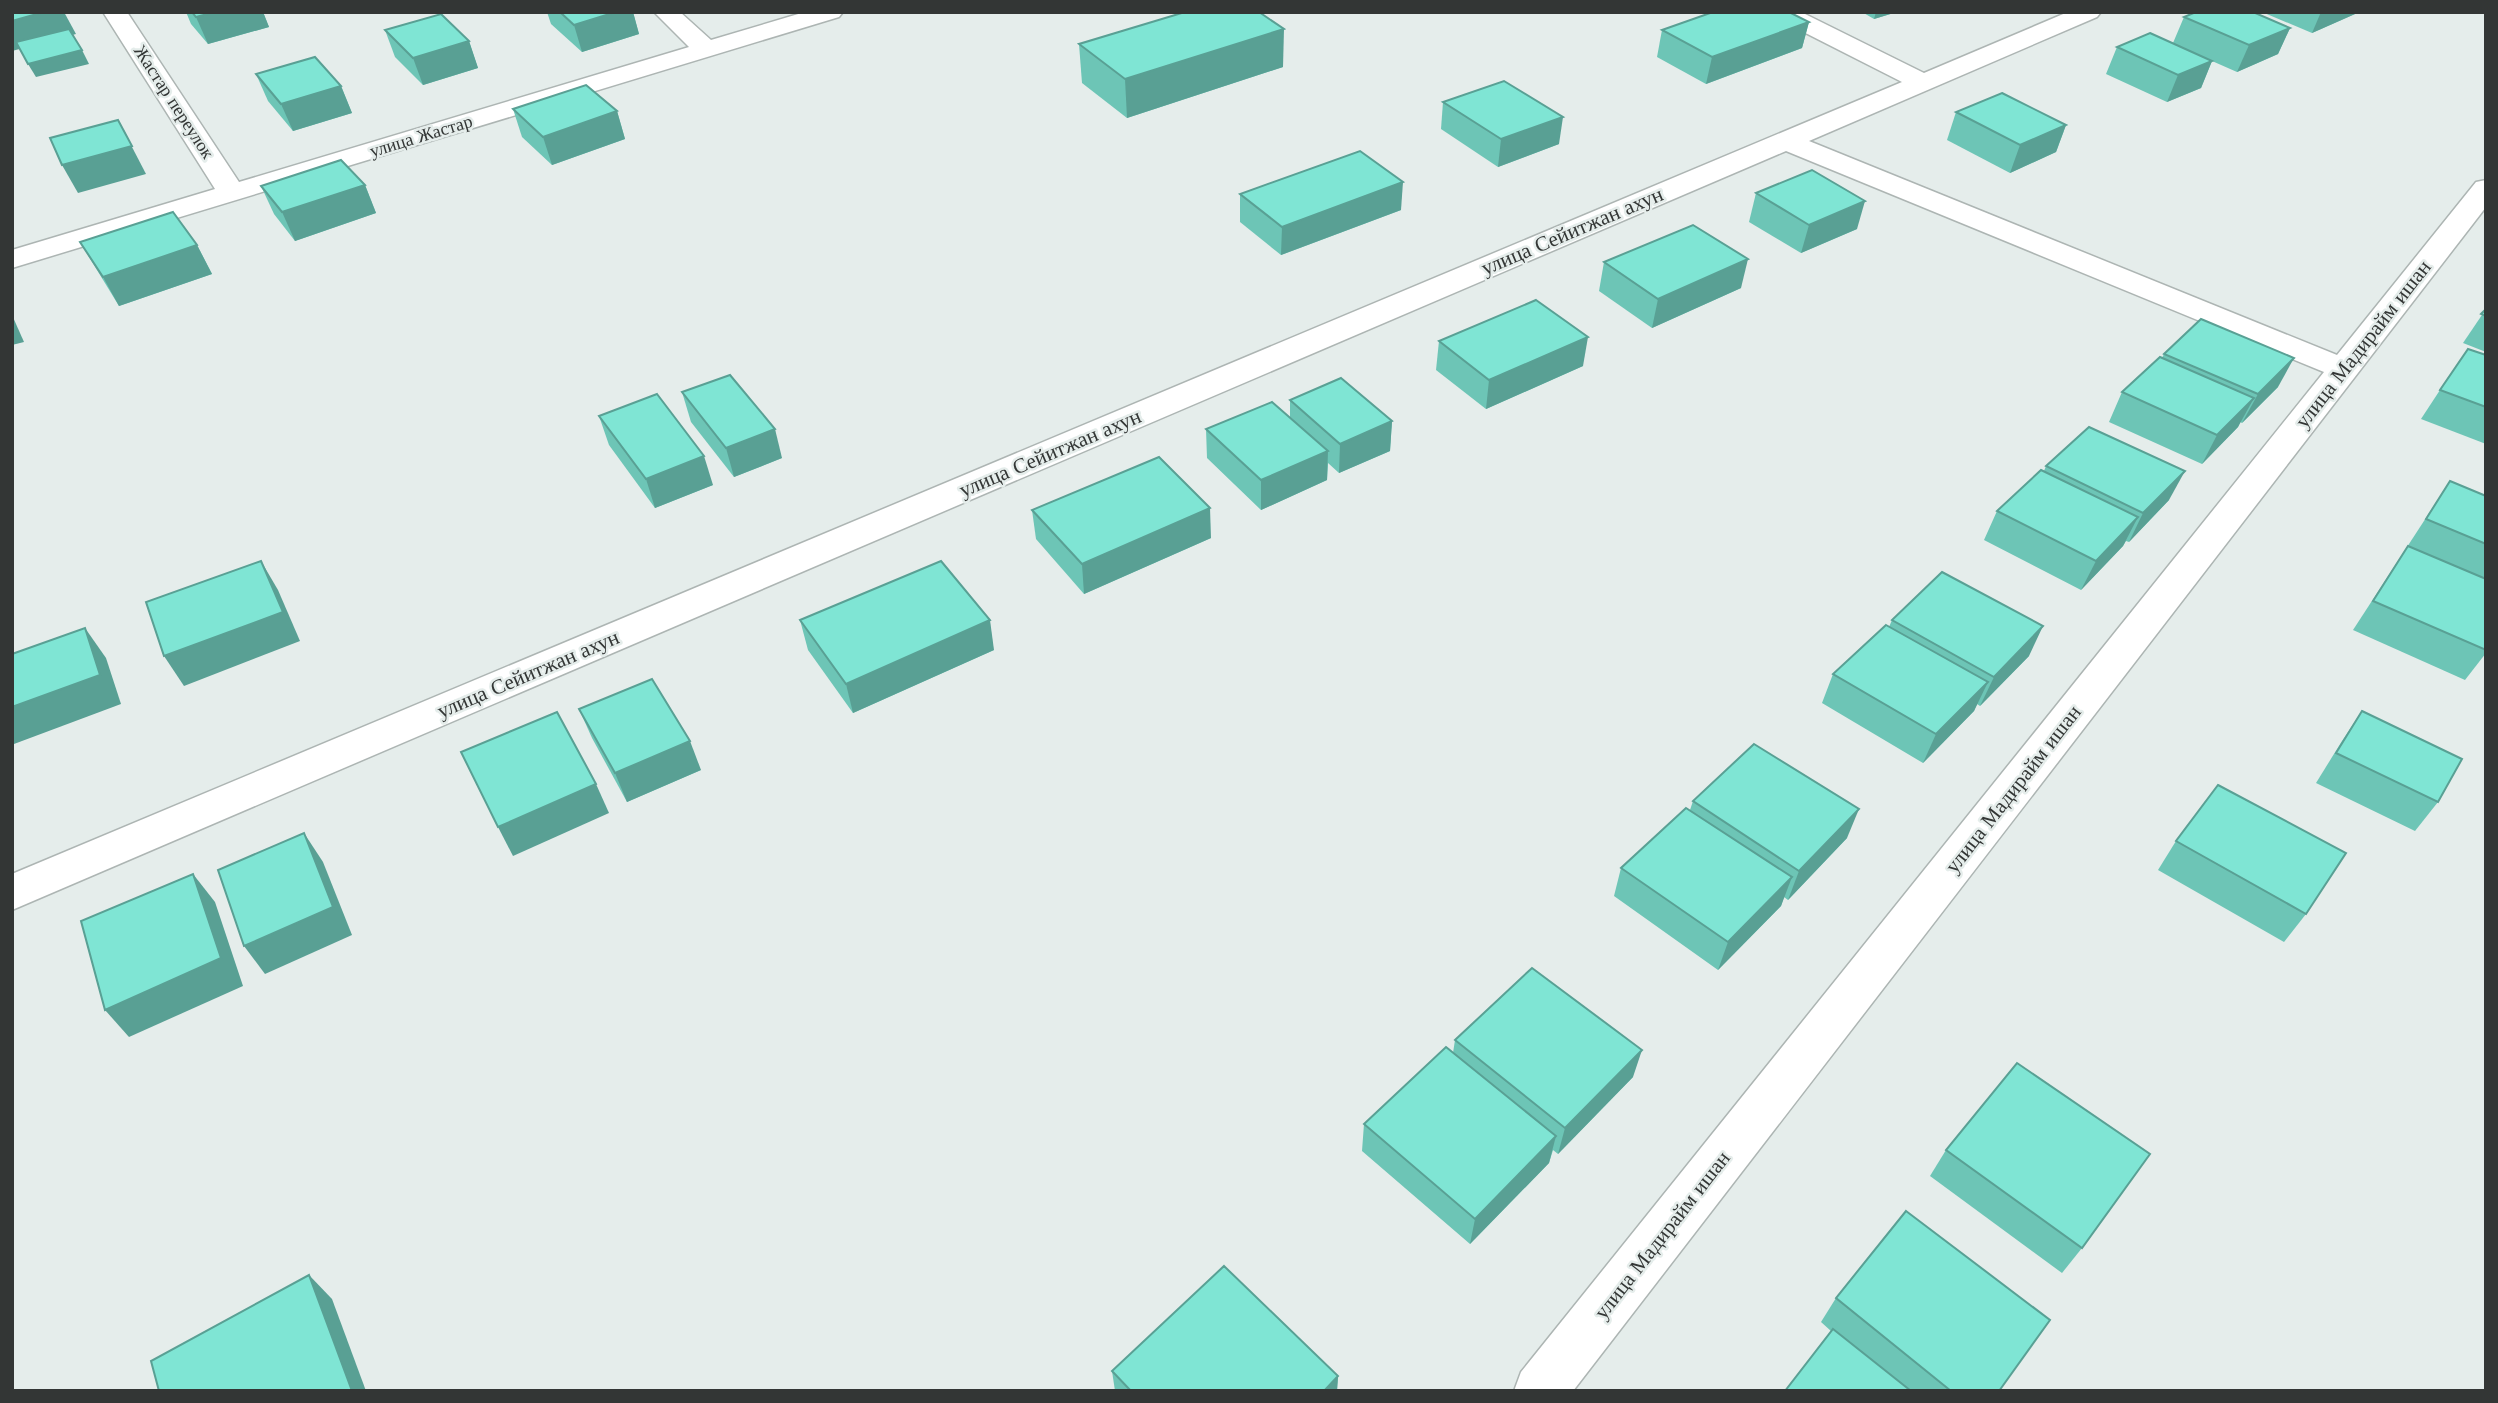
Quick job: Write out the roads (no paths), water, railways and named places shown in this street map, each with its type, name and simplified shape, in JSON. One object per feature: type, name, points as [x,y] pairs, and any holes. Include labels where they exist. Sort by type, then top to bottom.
[{"type":"street","name":"Жастар переулок","points":[[115,12],[232,193]]},
{"type":"street","points":[[666,12],[707,50]]},
{"type":"street","name":"улица Жастар","points":[[12,259],[831,12]]},
{"type":"street","points":[[1782,12],[1923,82]]},
{"type":"street","name":"улица Сейитжан ахун","points":[[12,893],[2088,12]]},
{"type":"street","points":[[1786,141],[2344,369]]},
{"type":"street","name":"улица Мадирайм ишан","points":[[1540,1391],[2486,188]]}]
